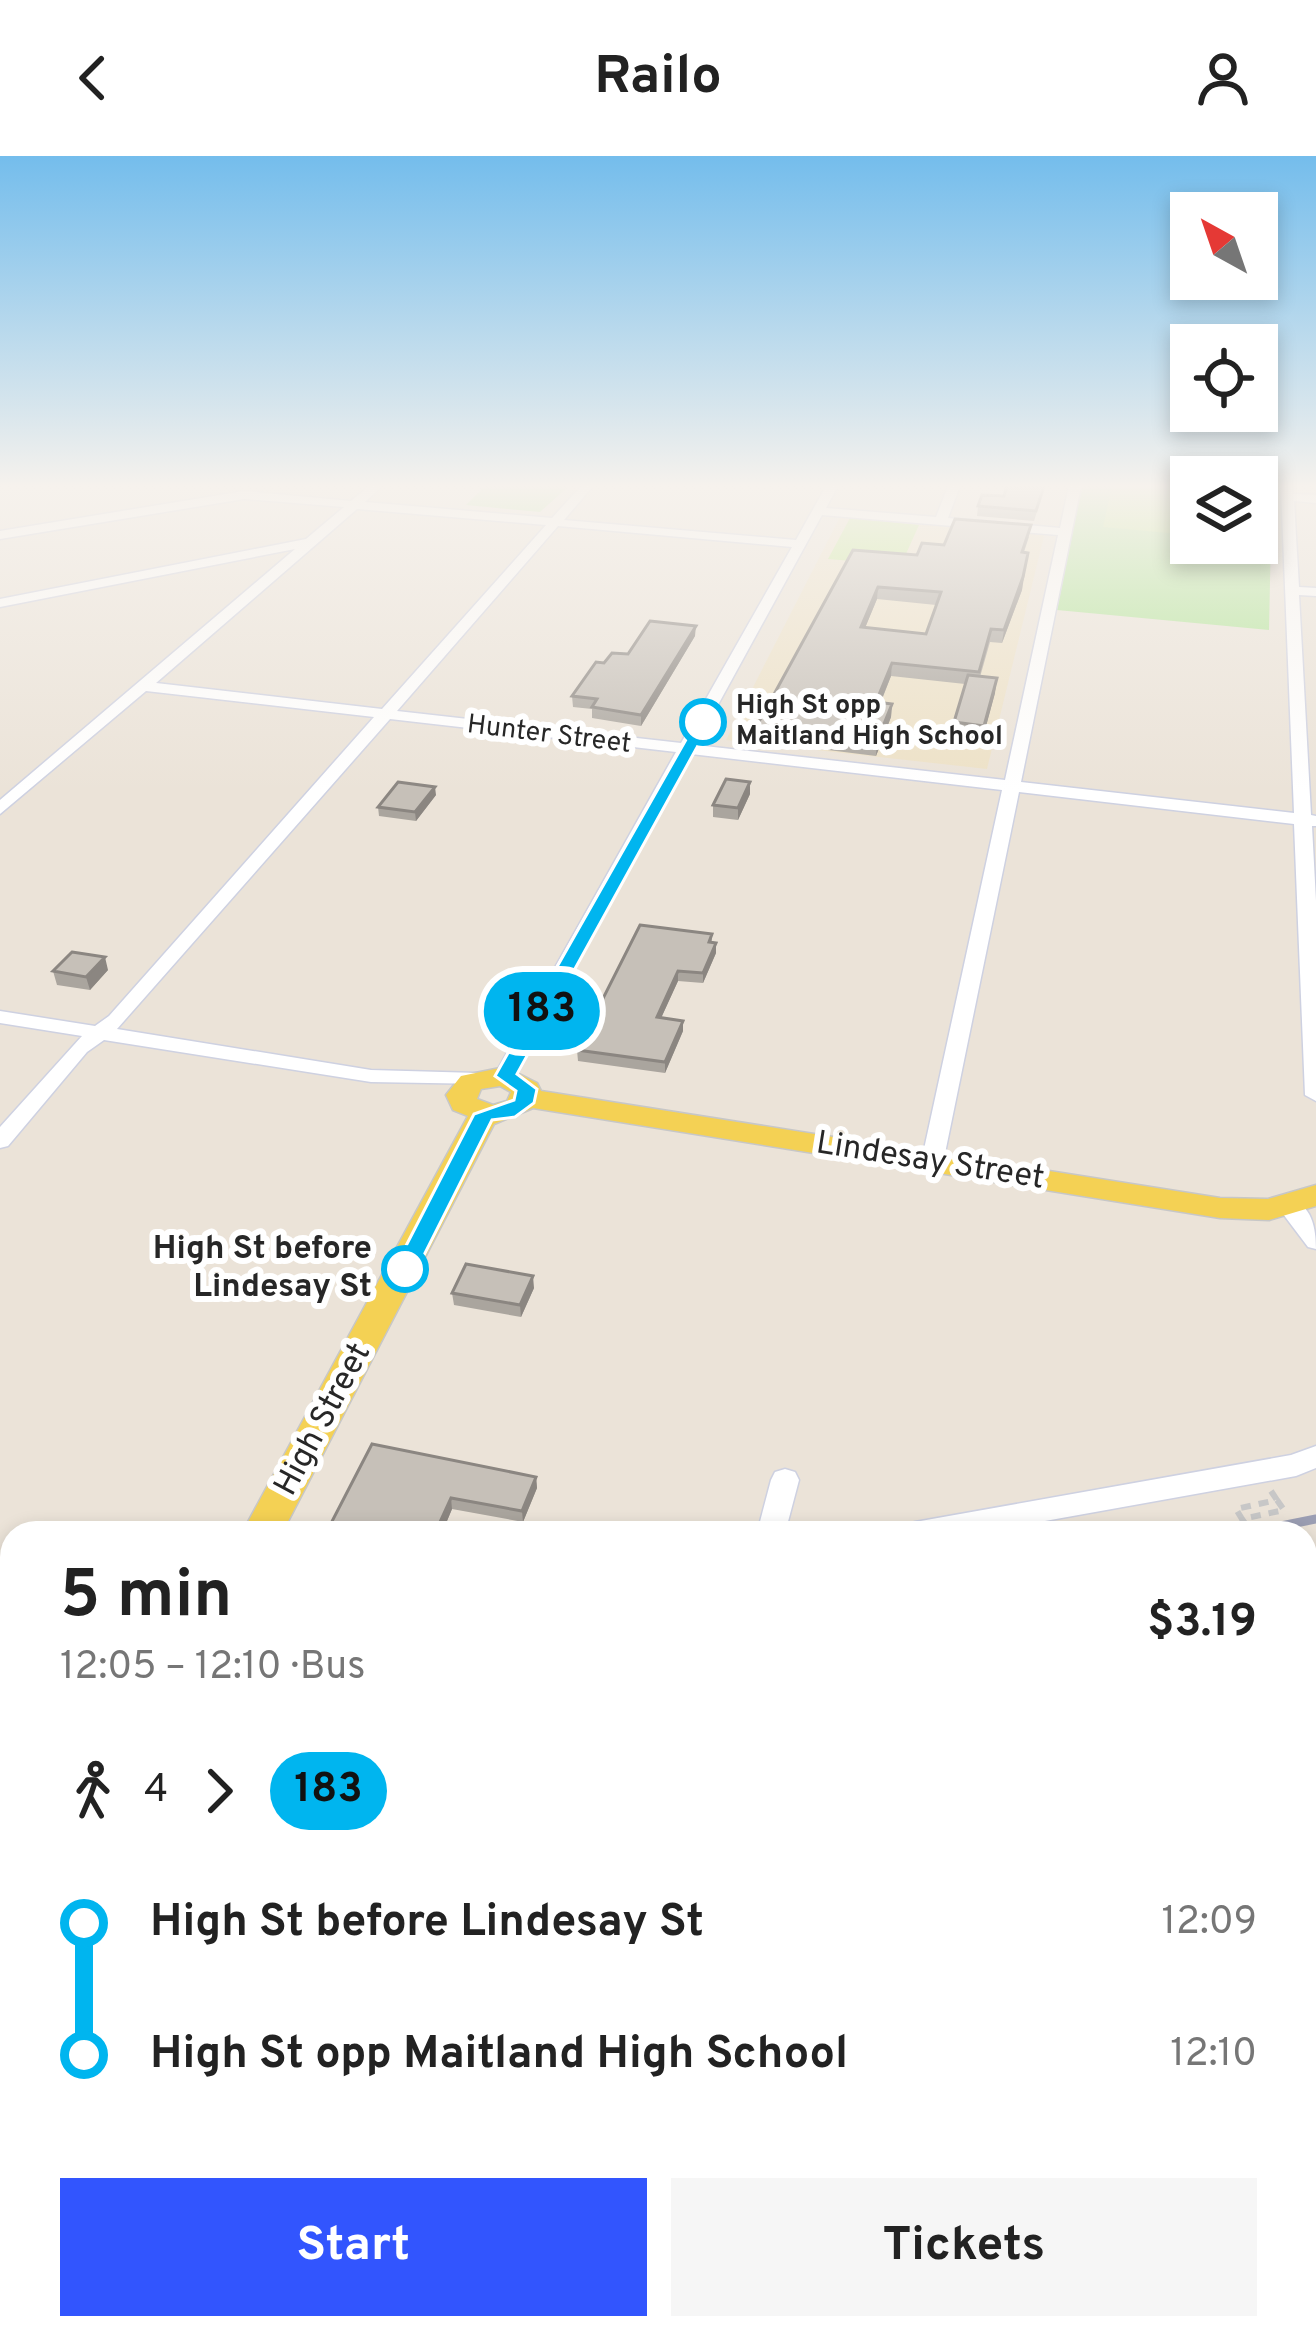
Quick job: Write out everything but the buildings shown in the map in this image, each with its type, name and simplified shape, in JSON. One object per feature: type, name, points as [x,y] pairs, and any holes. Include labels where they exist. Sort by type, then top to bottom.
[{"type":"main road","name":"Lindesay Street","points":[[492,1094],[1220,1208],[1303,1200]]},
{"type":"main road","name":"High Street","points":[[268,1521],[492,1094]]},
{"type":"street","points":[[0,603],[79,588]]},
{"type":"street","points":[[0,808],[257,588]]},
{"type":"street","points":[[0,1141],[116,1020],[495,588]]},
{"type":"street","name":"High Street","points":[[492,1094],[776,588]]},
{"type":"street","points":[[932,1162],[1054,588]]},
{"type":"street","points":[[1316,592],[1291,590],[1308,820],[1316,1095]]},
{"type":"street","name":"Hunter Street","points":[[141,686],[1308,820]]},
{"type":"street","name":"Lindesay Street","points":[[0,1017],[492,1094]]},
{"type":"street","name":"Lindesay Street","points":[[1303,1200],[1315,1244]]},
{"type":"street","points":[[982,1521],[1296,1465],[1316,1456]]},
{"type":"street","points":[[774,1521],[785,1480]]},
{"type":"path","points":[[1277,1500],[1236,1509],[1242,1519],[1284,1510]]},
{"type":"shaded area","points":[[804,588],[1031,588],[987,769],[726,740]]},
{"type":"green space","points":[[1061,588],[1270,588],[1269,630],[1057,610]]},
{"type":"railway","points":[[1306,1521],[1316,1519]]},
{"type":"bus line","name":"183","points":[[405,1269],[484,1114],[507,1113],[524,1103],[526,1089],[506,1076],[703,722]]},
{"type":"place","name":"High St opp Maitland High School","points":[[703,722]]},
{"type":"place","name":"High St before Lindesay St","points":[[405,1269]]}]
